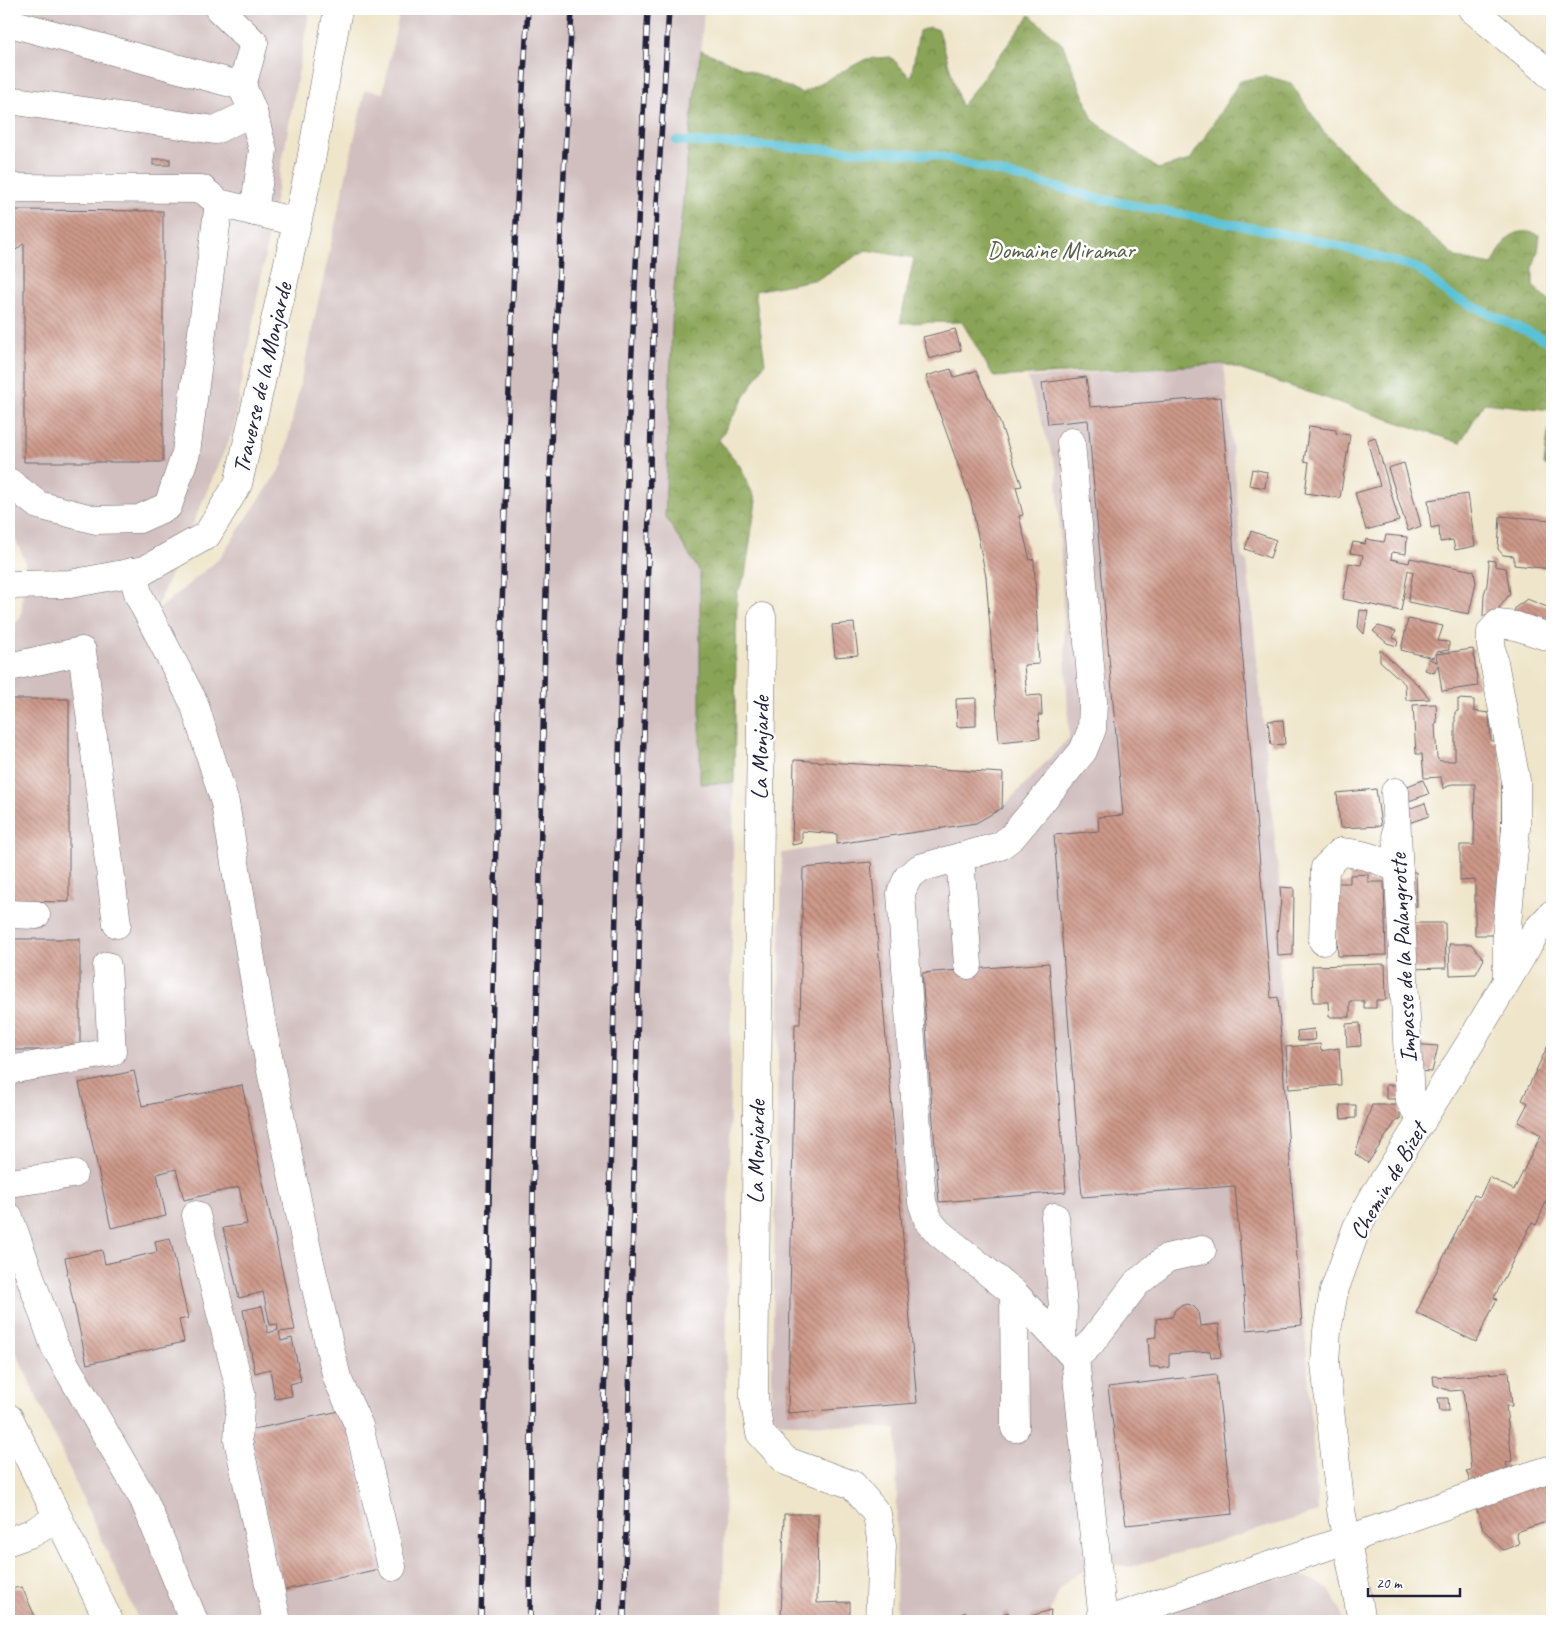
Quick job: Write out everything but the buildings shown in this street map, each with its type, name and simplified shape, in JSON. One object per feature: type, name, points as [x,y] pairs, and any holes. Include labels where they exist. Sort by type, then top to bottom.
[{"type":"street","points":[[219,9],[254,43],[242,86],[253,112],[263,150],[254,212]]},
{"type":"street","name":"Traverse de la Monjarde","points":[[9,584],[70,584],[145,570],[207,535],[238,484],[310,166],[338,9]]},
{"type":"street","points":[[1472,9],[1552,76]]},
{"type":"street","points":[[9,18],[14,24],[242,86]]},
{"type":"street","points":[[9,100],[215,130],[253,112]]},
{"type":"street","points":[[9,188],[202,189],[219,203],[297,222]]},
{"type":"street","points":[[9,482],[38,505],[96,520],[139,519],[168,506],[186,453],[219,203]]},
{"type":"street","points":[[1068,1351],[1014,1293],[939,1233],[928,1220],[922,1202],[901,893],[908,877],[920,868],[1000,846],[1012,837],[1083,751],[1092,730],[1093,701],[1070,442]]},
{"type":"street","points":[[132,572],[139,596],[194,703],[225,803],[263,1031],[308,1254],[337,1378],[359,1426],[392,1567]]},
{"type":"street","name":"La Monjarde","points":[[762,617],[754,1398],[760,1433],[786,1461],[853,1485],[876,1514],[882,1546],[879,1621]]},
{"type":"street","points":[[1507,981],[1507,924],[1516,828],[1516,781],[1491,646],[1491,632],[1498,624],[1516,626],[1552,638]]},
{"type":"street","points":[[9,667],[82,651],[117,924]]},
{"type":"street","name":"Impasse de la Palangrotte","points":[[1394,792],[1410,1101],[1422,1121]]},
{"type":"street","points":[[1323,941],[1325,868],[1341,852],[1364,854],[1399,870]]},
{"type":"street","points":[[960,857],[968,965]]},
{"type":"street","points":[[9,914],[36,915]]},
{"type":"street","name":"Chemin de Bizet","points":[[1362,1621],[1341,1510],[1325,1364],[1334,1291],[1358,1227],[1374,1196],[1469,1045],[1537,930],[1552,914]]},
{"type":"street","points":[[9,1070],[112,1052],[107,966]]},
{"type":"street","points":[[9,1183],[73,1174]]},
{"type":"street","points":[[196,1215],[241,1394],[238,1440],[277,1621]]},
{"type":"street","points":[[9,1217],[55,1346],[144,1500],[194,1621]]},
{"type":"street","points":[[1054,1217],[1068,1351],[1104,1621],[1552,1469]]},
{"type":"street","points":[[1068,1351],[1090,1344],[1136,1284],[1167,1258],[1202,1250]]},
{"type":"street","points":[[1014,1293],[1015,1428]]},
{"type":"street","points":[[9,1418],[109,1621]]},
{"type":"street","points":[[9,1541],[32,1533],[58,1518]]},
{"type":"shaded area","points":[[9,9],[310,9],[233,431],[154,613],[219,559],[282,466],[365,90],[383,93],[400,9],[704,9],[701,50],[691,121],[665,516],[700,572],[700,784],[734,783],[723,1621],[139,1621],[9,1337],[9,631],[21,617],[25,561],[9,525]]},
{"type":"shaded area","points":[[1224,364],[1241,556],[1247,560],[1281,900],[1277,937],[1318,1512],[1131,1567],[1113,1564],[1093,1566],[1070,1578],[1060,1589],[1051,1610],[1050,1621],[896,1621],[897,1429],[771,1422],[782,853],[976,823],[1002,808],[1069,738],[1057,471],[1028,378]]},
{"type":"shaded area","points":[[1302,1576],[1317,1582],[1329,1590],[1340,1609],[1342,1621],[1145,1621],[1230,1588]]},
{"type":"green space","name":"Domaine Miramar","points":[[1030,15],[1063,45],[1093,120],[1158,169],[1190,160],[1240,81],[1266,76],[1291,83],[1323,131],[1402,211],[1457,258],[1492,265],[1509,237],[1522,232],[1540,235],[1533,267],[1533,286],[1549,301],[1552,298],[1552,467],[1544,465],[1551,410],[1484,403],[1460,443],[1224,364],[994,377],[962,322],[900,323],[914,258],[866,250],[818,279],[755,291],[765,363],[719,440],[740,466],[756,501],[745,576],[737,593],[734,783],[700,784],[700,572],[665,516],[673,299],[691,121],[701,50],[802,93],[866,59],[891,57],[911,78],[919,31],[930,27],[939,30],[961,107]]},
{"type":"waterway","points":[[676,141],[934,155],[1101,199],[1316,240],[1418,268],[1451,296],[1552,343]]},
{"type":"railway","points":[[481,1621],[487,1228],[501,628],[516,215],[528,9]]},
{"type":"railway","points":[[530,1621],[532,1245],[546,593],[552,420],[572,9]]},
{"type":"railway","points":[[598,1621],[621,667],[629,416],[648,9]]},
{"type":"railway","points":[[624,1621],[654,291],[657,203],[669,9]]}]
